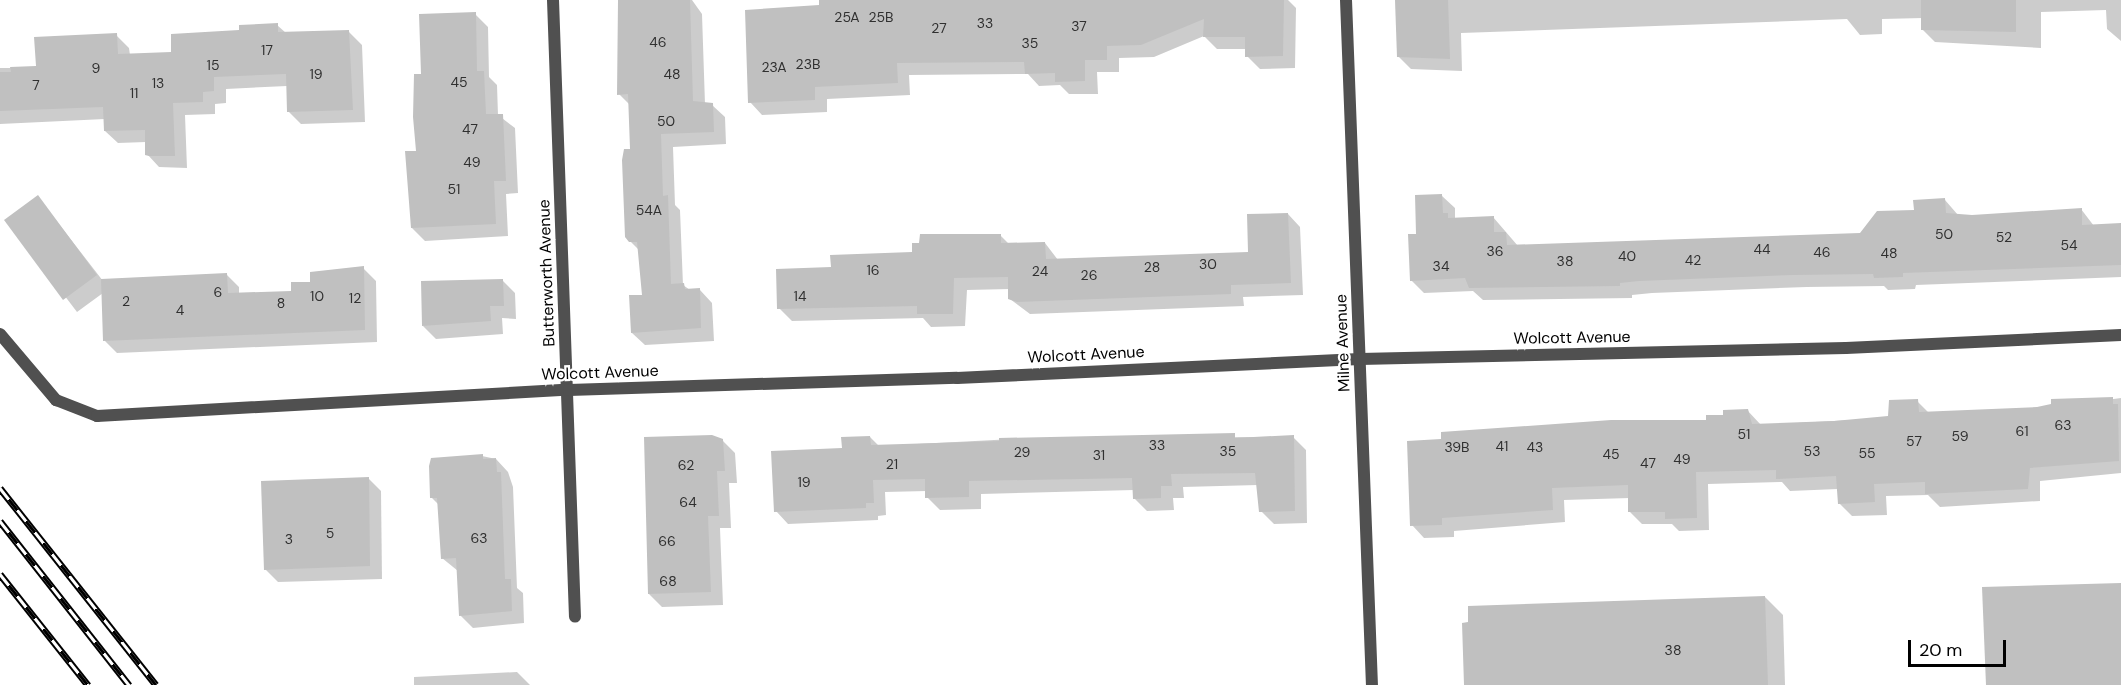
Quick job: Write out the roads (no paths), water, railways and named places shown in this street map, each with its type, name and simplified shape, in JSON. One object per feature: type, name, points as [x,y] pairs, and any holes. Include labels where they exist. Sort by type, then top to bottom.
[{"type":"street","name":"Butterworth Avenue","points":[[554,0],[575,616]]},
{"type":"street","name":"Milne Avenue","points":[[1346,0],[1372,685]]},
{"type":"street","name":"Wolcott Avenue","points":[[0,334],[56,400],[97,416],[569,390],[957,378],[1360,359],[1846,348],[2121,335]]},
{"type":"railway","points":[[0,488],[156,685]]},
{"type":"railway","points":[[0,521],[129,685]]},
{"type":"railway","points":[[0,574],[88,685]]}]
